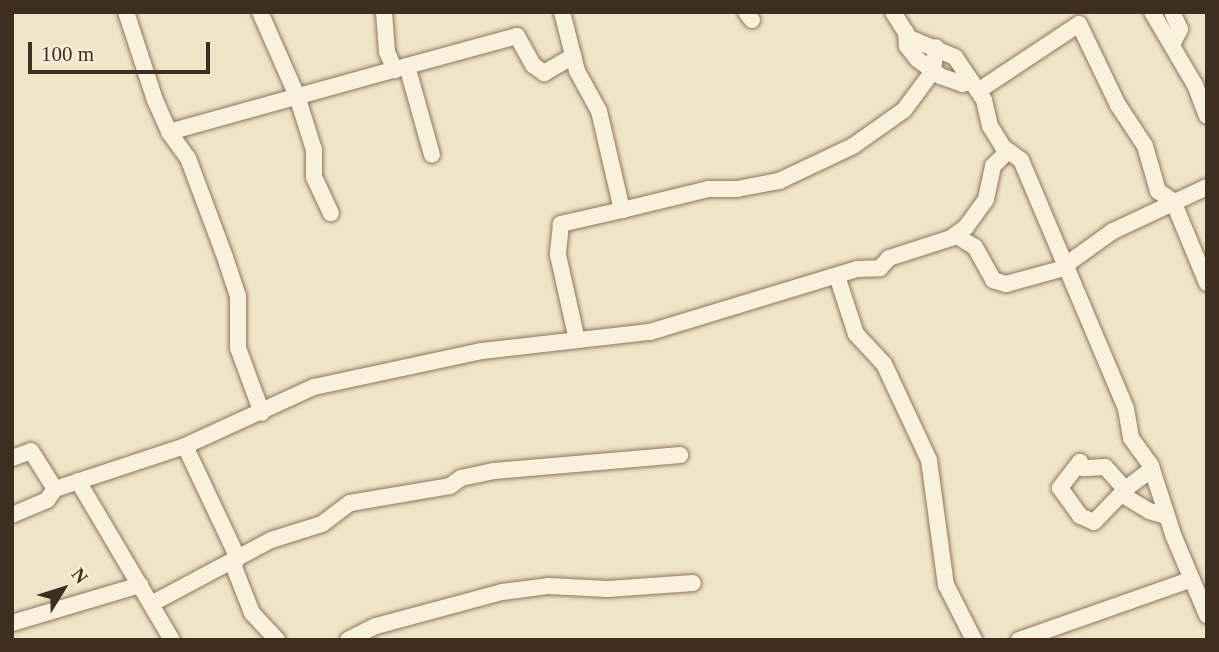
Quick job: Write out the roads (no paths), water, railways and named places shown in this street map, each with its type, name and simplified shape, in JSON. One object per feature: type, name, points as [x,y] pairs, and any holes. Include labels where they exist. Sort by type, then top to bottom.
[{"type":"street","points":[[126,12],[169,132],[188,158],[225,257],[238,296],[238,348],[262,413]]},
{"type":"street","points":[[260,12],[297,96],[314,150],[314,177],[331,213]]},
{"type":"street","points":[[384,12],[387,52],[401,68],[432,155]]},
{"type":"street","points":[[562,12],[573,56],[599,111],[622,209]]},
{"type":"street","points":[[893,12],[906,32],[921,44],[936,47],[955,57],[975,86],[990,126],[1008,150],[1021,160],[1037,206],[1067,265],[1126,409],[1131,438],[1152,469],[1167,516],[1207,615]]},
{"type":"street","points":[[1152,12],[1172,45],[1207,116]]},
{"type":"street","points":[[1172,12],[1180,29],[1172,45]]},
{"type":"street","points":[[906,32],[907,46],[933,71],[975,86],[1079,24],[1118,105],[1145,146],[1158,191],[1173,201],[1207,283]]},
{"type":"street","points":[[169,132],[361,75],[401,68],[517,36],[533,65],[544,73],[573,56]]},
{"type":"street","points":[[577,340],[558,255],[561,224],[708,189],[737,189],[779,181],[886,127],[904,110],[933,71],[936,47]]},
{"type":"street","points":[[12,515],[47,500],[55,489],[185,446],[314,387],[481,351],[650,332],[837,276],[880,268],[889,258],[955,235],[975,218],[990,186],[990,171],[1008,150]]},
{"type":"street","points":[[955,235],[975,247],[984,268],[1000,282],[1034,278],[1067,265],[1113,231],[1155,215],[1173,201],[1207,187]]},
{"type":"street","points":[[837,276],[856,334],[884,364],[929,460],[934,527],[946,585],[974,640]]},
{"type":"street","points":[[185,446],[237,556],[234,567],[252,614],[277,640]]},
{"type":"street","points":[[12,458],[31,451],[55,489]]},
{"type":"street","points":[[150,604],[237,556],[302,527],[322,524],[349,503],[450,486],[461,478],[494,471],[680,455]]},
{"type":"street","points":[[1152,469],[1125,489],[1105,467],[1083,468],[1080,462],[1060,488],[1080,516],[1094,522],[1121,494],[1149,511],[1167,516]]},
{"type":"street","points":[[78,481],[150,604],[166,638]]},
{"type":"street","points":[[1019,640],[1192,579]]},
{"type":"street","points":[[348,640],[376,626],[502,592],[548,586],[608,589],[693,583]]},
{"type":"street","points":[[12,622],[139,585]]}]
